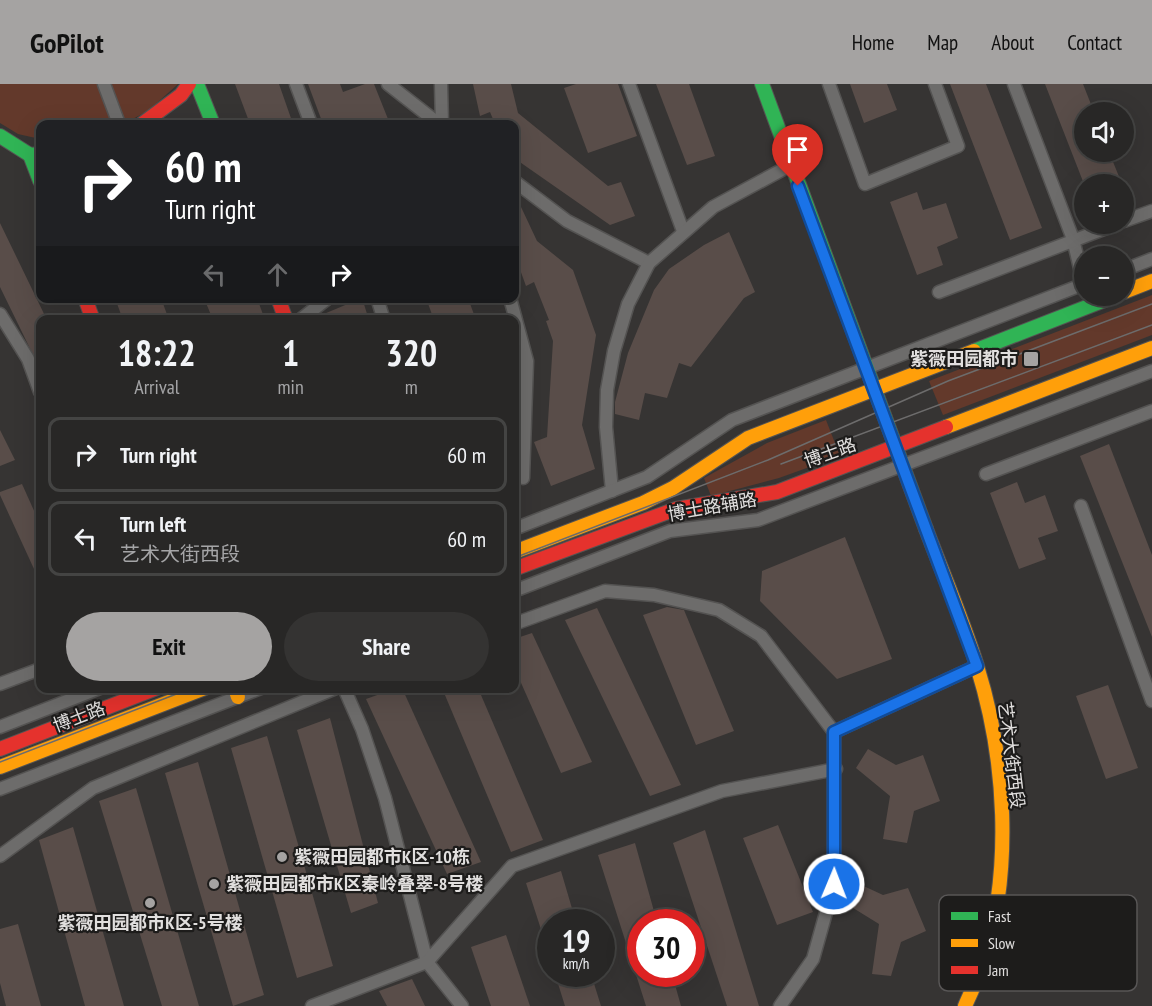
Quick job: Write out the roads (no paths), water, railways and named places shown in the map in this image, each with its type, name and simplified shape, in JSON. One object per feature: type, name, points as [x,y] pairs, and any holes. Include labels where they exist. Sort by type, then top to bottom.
[{"type":"main road","points":[[147,120],[181,95],[189,84]]},
{"type":"main road","points":[[197,84],[211,120]]},
{"type":"main road","name":"艺术大街西段","points":[[762,84],[977,666],[991,719],[1001,811],[1002,859],[997,895]]},
{"type":"main road","points":[[0,136],[35,154]]},
{"type":"main road","points":[[1134,288],[1152,281]]},
{"type":"main road","points":[[519,550],[643,503],[673,488],[748,438],[1089,306]]},
{"type":"main road","name":"博士路","points":[[519,567],[640,520],[676,509],[777,492],[1152,348]]},
{"type":"main road","name":"博士路","points":[[0,749],[144,693]]},
{"type":"main road","name":"博士路","points":[[0,767],[192,693]]},
{"type":"main road","name":"艺术大街西段","points":[[965,1006],[971,991]]},
{"type":"street","points":[[104,84],[118,120]]},
{"type":"street","points":[[296,84],[310,120]]},
{"type":"street","points":[[388,84],[436,120]]},
{"type":"street","points":[[441,84],[441,120]]},
{"type":"street","points":[[629,84],[683,231]]},
{"type":"street","points":[[829,84],[866,184],[958,146],[935,84]]},
{"type":"street","points":[[1014,84],[1075,246]]},
{"type":"street","points":[[612,491],[606,427],[607,390],[614,351],[628,304],[649,263],[713,207],[791,165]]},
{"type":"street","points":[[519,186],[567,221],[649,263]]},
{"type":"street","points":[[1134,217],[1152,211]]},
{"type":"street","points":[[939,292],[1088,234]]},
{"type":"street","points":[[1134,266],[1152,259]]},
{"type":"street","points":[[519,527],[647,477],[732,420],[1074,288]]},
{"type":"street","points":[[306,315],[322,303]]},
{"type":"street","points":[[0,314],[27,359],[36,382]]},
{"type":"street","points":[[519,330],[528,362],[523,478]]},
{"type":"street","name":"博士路辅路","points":[[519,589],[670,531],[758,520],[1152,371]]},
{"type":"street","points":[[986,474],[1152,411]]},
{"type":"street","points":[[1081,506],[1152,701]]},
{"type":"street","points":[[519,622],[605,591],[654,595],[719,609],[761,636],[834,732],[836,769],[834,884],[813,959],[780,1006]]},
{"type":"street","points":[[834,732],[977,666]]},
{"type":"street","points":[[0,684],[36,670]]},
{"type":"street","points":[[0,727],[87,693]]},
{"type":"street","points":[[0,789],[237,693]]},
{"type":"street","points":[[0,856],[93,788],[324,693]]},
{"type":"street","points":[[346,693],[362,729],[386,798],[427,962],[462,1006]]},
{"type":"street","points":[[312,1006],[427,962],[512,866],[722,791],[836,769]]},
{"type":"tram line","points":[[519,556],[768,460],[948,381],[1152,304]]},
{"type":"tram line","points":[[781,464],[1152,325]]},
{"type":"tram line","points":[[0,762],[179,693]]},
{"type":"place","name":"紫薇田园都市","points":[[1031,359]]},
{"type":"place","name":"紫薇田园都市K区-10栋","points":[[282,857]]},
{"type":"place","name":"紫薇田园都市K区秦岭叠翠-8号楼","points":[[214,884]]},
{"type":"place","name":"紫薇田园都市K区-5号楼","points":[[150,903]]}]
